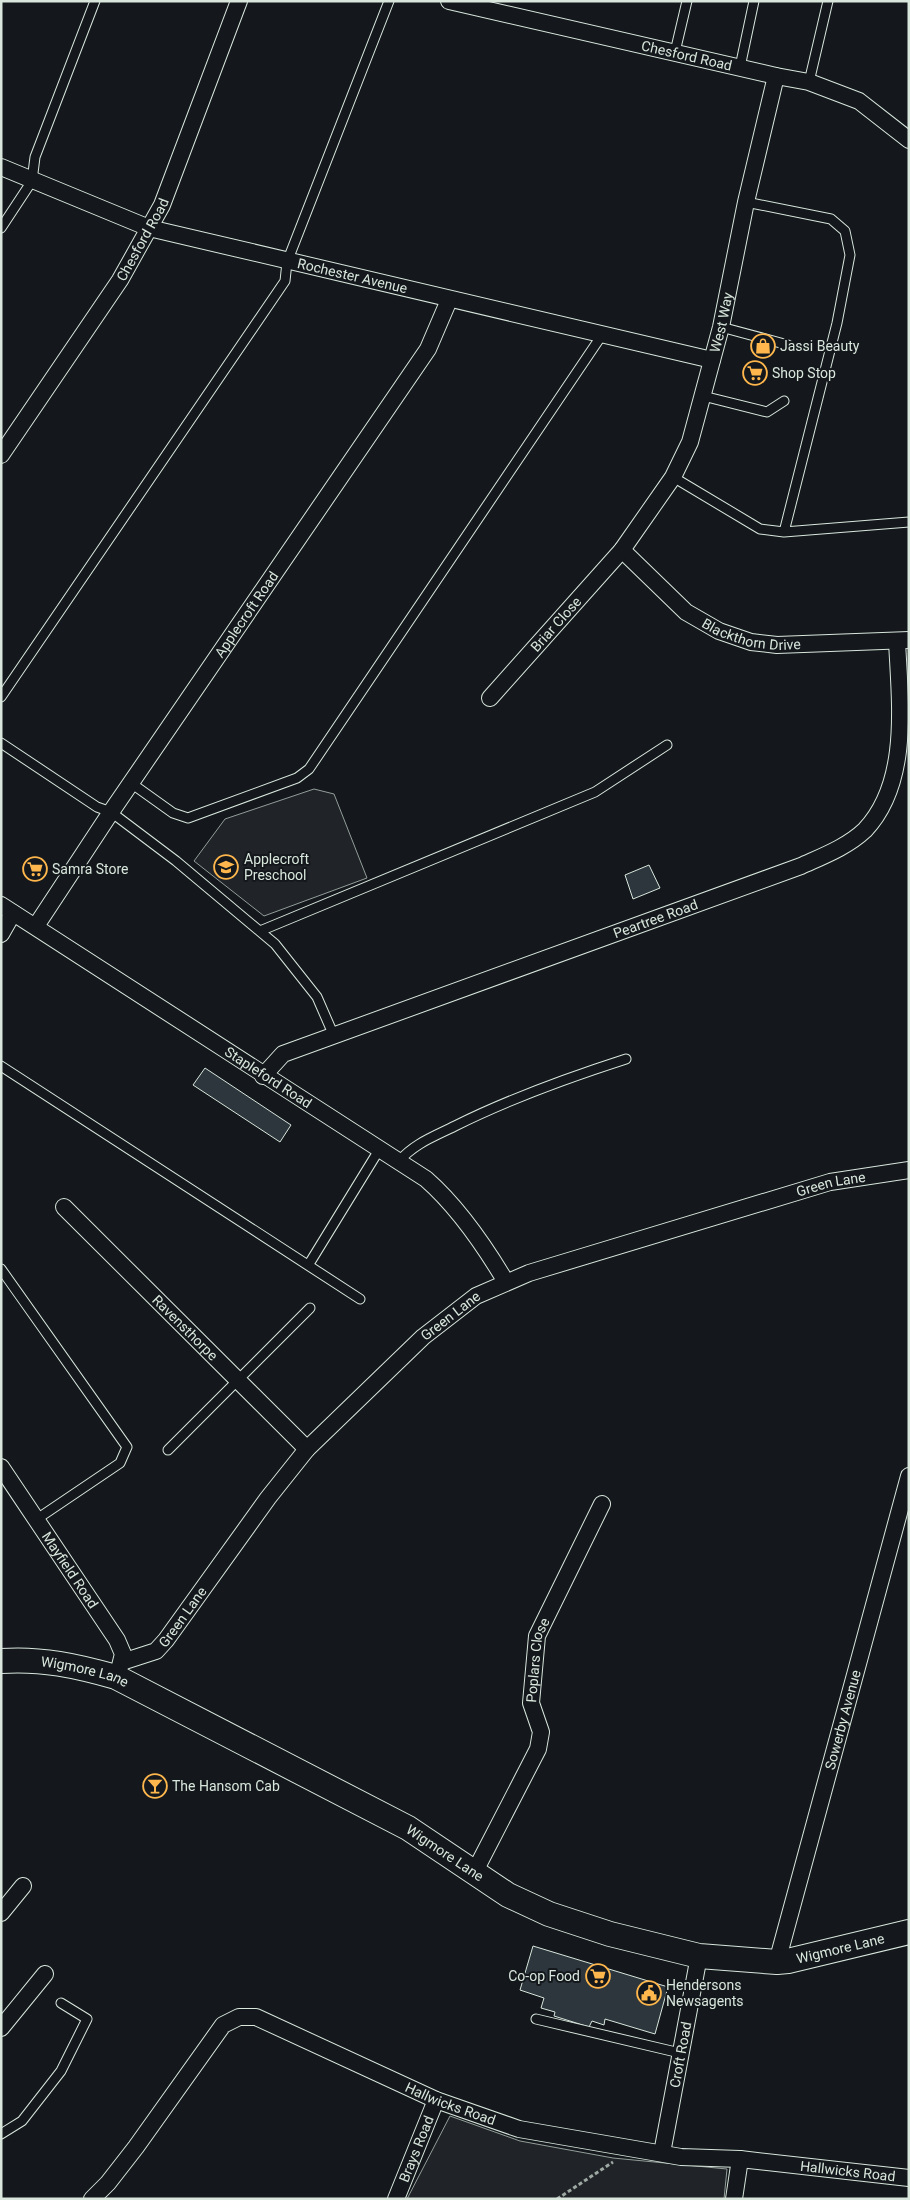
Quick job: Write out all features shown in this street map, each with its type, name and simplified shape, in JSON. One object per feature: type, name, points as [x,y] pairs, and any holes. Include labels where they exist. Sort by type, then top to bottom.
[{"type":"street","name":"Chesford Road","points":[[1,455],[120,280],[162,205],[240,1]]},
{"type":"street","name":"Chesford Road","points":[[449,1],[809,82],[860,101],[909,140]]},
{"type":"street","name":"West Way","points":[[622,550],[673,477],[690,442],[704,396],[721,327],[746,202],[776,76]]},
{"type":"street","name":"Rochester Avenue","points":[[1,168],[149,228],[449,300],[712,360]]},
{"type":"street","name":"Applecroft Road","points":[[36,926],[111,812],[428,349],[449,300]]},
{"type":"street","name":"Blackthorn Drive","points":[[622,550],[686,612],[719,632],[751,642],[778,645],[903,641]]},
{"type":"street","name":"Briar Close","points":[[490,698],[622,550]]},
{"type":"street","name":"Peartree Road","points":[[263,1076],[283,1054],[802,866],[850,842],[875,819],[886,802],[897,776],[901,749],[903,641]]},
{"type":"street","name":"Stapleford Road","points":[[7,909],[36,926],[263,1076],[426,1179],[440,1191],[492,1259],[506,1282]]},
{"type":"street","points":[[1,934],[7,909]]},
{"type":"street","name":"Green Lane","points":[[119,1669],[156,1651],[166,1640],[268,1498],[307,1449],[449,1315],[476,1296],[506,1282],[830,1182],[909,1170]]},
{"type":"street","name":"Ravensthorpe","points":[[64,1207],[307,1449]]},
{"type":"street","name":"Mayfield Road","points":[[1,1467],[117,1640],[123,1654],[119,1669]]},
{"type":"street","name":"Sowerby Avenue","points":[[777,1962],[909,1476]]},
{"type":"street","name":"Poplars Close","points":[[474,1873],[538,1749],[541,1732],[531,1703],[536,1636],[602,1504]]},
{"type":"street","name":"Wigmore Lane","points":[[1,1661],[26,1659],[119,1669],[408,1828],[508,1895],[549,1914],[610,1934],[699,1956],[777,1962],[909,1932]]},
{"type":"street","points":[[1,1913],[23,1886]]},
{"type":"street","name":"Croft Road","points":[[662,2153],[699,1956]]},
{"type":"street","points":[[1,2028],[45,1974]]},
{"type":"street","name":"Hallwicks Road","points":[[92,2199],[108,2183],[136,2147],[223,2025],[239,2017],[256,2017],[436,2100],[519,2128],[632,2150],[681,2157],[740,2159],[909,2178]]},
{"type":"street","name":"Brays Road","points":[[396,2199],[436,2100]]},
{"type":"street","points":[[734,2199],[740,2159]]},
{"type":"lane","points":[[1,228],[32,181],[35,157],[95,1]]},
{"type":"lane","points":[[1,698],[285,281],[287,262],[389,1]]},
{"type":"lane","points":[[675,52],[687,1]]},
{"type":"lane","points":[[740,67],[754,1]]},
{"type":"lane","points":[[809,82],[828,1]]},
{"type":"lane","points":[[746,202],[831,219],[845,232],[850,255],[837,324],[784,532]]},
{"type":"lane","points":[[721,327],[788,345]]},
{"type":"lane","points":[[131,784],[173,813],[188,818],[296,778],[309,769],[602,335]]},
{"type":"lane","points":[[704,396],[766,412],[784,401]]},
{"type":"lane","points":[[673,477],[760,529],[784,532],[909,522]]},
{"type":"lane","points":[[1,743],[97,807],[111,812],[176,861],[275,944],[317,997],[334,1036]]},
{"type":"lane","points":[[260,931],[595,792],[667,745]]},
{"type":"lane","points":[[398,1162],[410,1148],[497,1105],[568,1077],[626,1059]]},
{"type":"lane","points":[[1,1066],[309,1264],[360,1299]]},
{"type":"lane","points":[[309,1264],[379,1150]]},
{"type":"lane","points":[[1,1269],[126,1447],[120,1463],[37,1519]]},
{"type":"lane","points":[[168,1450],[310,1308]]},
{"type":"lane","points":[[1,2134],[22,2121],[61,2071],[87,2019],[61,2003]]},
{"type":"lane","points":[[536,2019],[680,2053]]},
{"type":"path","points":[[557,2199],[632,2150]]},
{"type":"shaded area","points":[[314,789],[334,794],[367,878],[264,916],[194,861],[225,819]]},
{"type":"shaded area","points":[[450,2116],[520,2141],[613,2158],[727,2169],[724,2199],[407,2199]]},
{"type":"building","points":[[649,865],[660,888],[633,899],[625,875]]},
{"type":"building","points":[[205,1068],[291,1125],[280,1142],[193,1085]]},
{"type":"building","points":[[533,1946],[668,1987],[655,2034],[605,2019],[604,2025],[592,2021],[589,2027],[554,2016],[555,2012],[541,2008],[544,1998],[520,1990]]},
{"type":"place","name":"Jassi Beauty","points":[[763,346]]},
{"type":"place","name":"Shop Stop","points":[[755,373]]},
{"type":"place","name":"Applecroft Preschool","points":[[226,867]]},
{"type":"place","name":"Samra Store","points":[[35,869]]},
{"type":"place","name":"The Hansom Cab","points":[[155,1786]]},
{"type":"place","name":"Co-op Food","points":[[598,1976]]},
{"type":"place","name":"Hendersons Newsagents","points":[[649,1993]]}]
